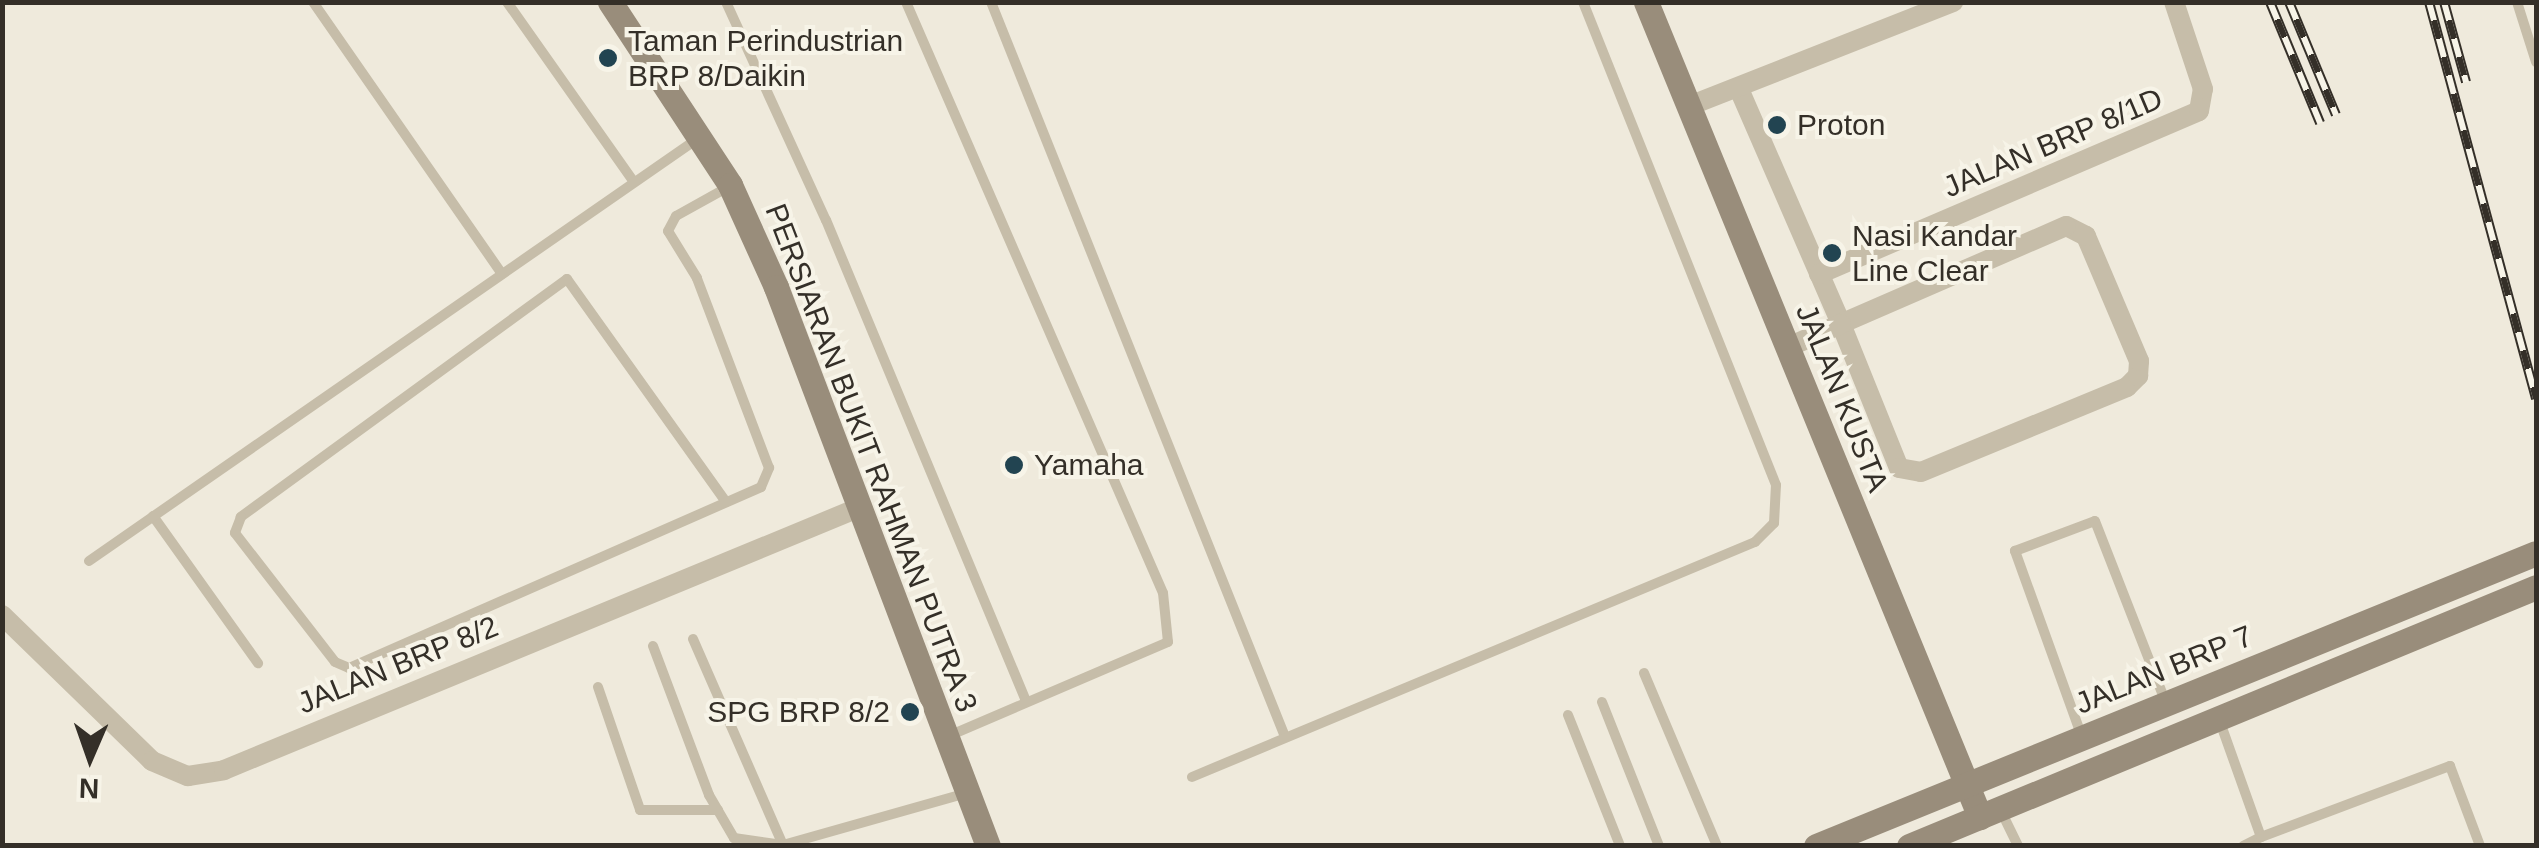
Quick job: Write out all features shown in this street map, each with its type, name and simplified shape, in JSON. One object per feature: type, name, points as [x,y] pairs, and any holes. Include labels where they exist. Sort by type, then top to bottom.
[{"type":"main road","name":"PERSIARAN BUKIT RAHMAN PUTRA 3","points":[[610,2],[701,136],[730,186],[776,288],[988,846]]},
{"type":"main road","name":"JALAN KUSTA","points":[[1646,2],[1966,785],[1990,813]]},
{"type":"main road","name":"JALAN BRP 7","points":[[1816,846],[2536,553]]},
{"type":"main road","points":[[1909,846],[2220,722],[2536,587]]},
{"type":"street","points":[[1689,106],[1954,2]]},
{"type":"street","name":"JALAN BRP 8/1D","points":[[1818,274],[2200,111],[2202,89],[2174,2]]},
{"type":"street","points":[[1739,89],[1840,324],[1899,468],[1907,473],[2127,387],[2138,376],[2139,361],[2086,236],[2066,226],[1840,324],[1786,348]]},
{"type":"street","name":"JALAN BRP 8/2","points":[[2,615],[152,761],[188,776],[224,770],[858,508]]},
{"type":"lane","points":[[313,2],[502,274]]},
{"type":"lane","points":[[508,2],[634,182]]},
{"type":"lane","points":[[726,2],[826,220],[1026,702]]},
{"type":"lane","points":[[906,2],[1163,593],[1168,642],[945,737]]},
{"type":"lane","points":[[991,2],[1284,734]]},
{"type":"lane","points":[[1192,776],[1284,734],[1755,542],[1774,524],[1776,485],[1582,2]]},
{"type":"lane","points":[[2517,2],[2536,62]]},
{"type":"lane","points":[[88,561],[701,136]]},
{"type":"lane","points":[[726,502],[567,279],[241,517],[235,533],[335,662],[348,668],[761,488],[769,468],[697,278],[668,231],[676,216],[730,186]]},
{"type":"lane","points":[[154,516],[258,664]]},
{"type":"lane","points":[[2082,738],[2015,551],[2095,521],[2166,704]]},
{"type":"lane","points":[[692,639],[782,845]]},
{"type":"lane","points":[[653,646],[718,810],[734,838],[782,845],[968,792]]},
{"type":"lane","points":[[1644,673],[1716,846]]},
{"type":"lane","points":[[598,687],[640,810],[718,810]]},
{"type":"lane","points":[[1602,702],[1659,846]]},
{"type":"lane","points":[[1568,715],[1620,846]]},
{"type":"lane","points":[[2220,722],[2261,837]]},
{"type":"lane","points":[[2244,846],[2450,766],[2480,846]]},
{"type":"lane","points":[[1990,813],[2018,846]]},
{"type":"railway","points":[[2270,2],[2320,123]]},
{"type":"railway","points":[[2289,2],[2336,115]]},
{"type":"railway","points":[[2429,2],[2536,399]]},
{"type":"railway","points":[[2444,2],[2466,82]]},
{"type":"place","name":"Taman Perindustrian BRP 8/Daikin","points":[[608,58]]},
{"type":"place","name":"Proton","points":[[1777,125]]},
{"type":"place","name":"Nasi Kandar Line Clear","points":[[1832,253]]},
{"type":"place","name":"Yamaha","points":[[1014,465]]},
{"type":"place","name":"SPG BRP 8/2","points":[[910,712]]}]
